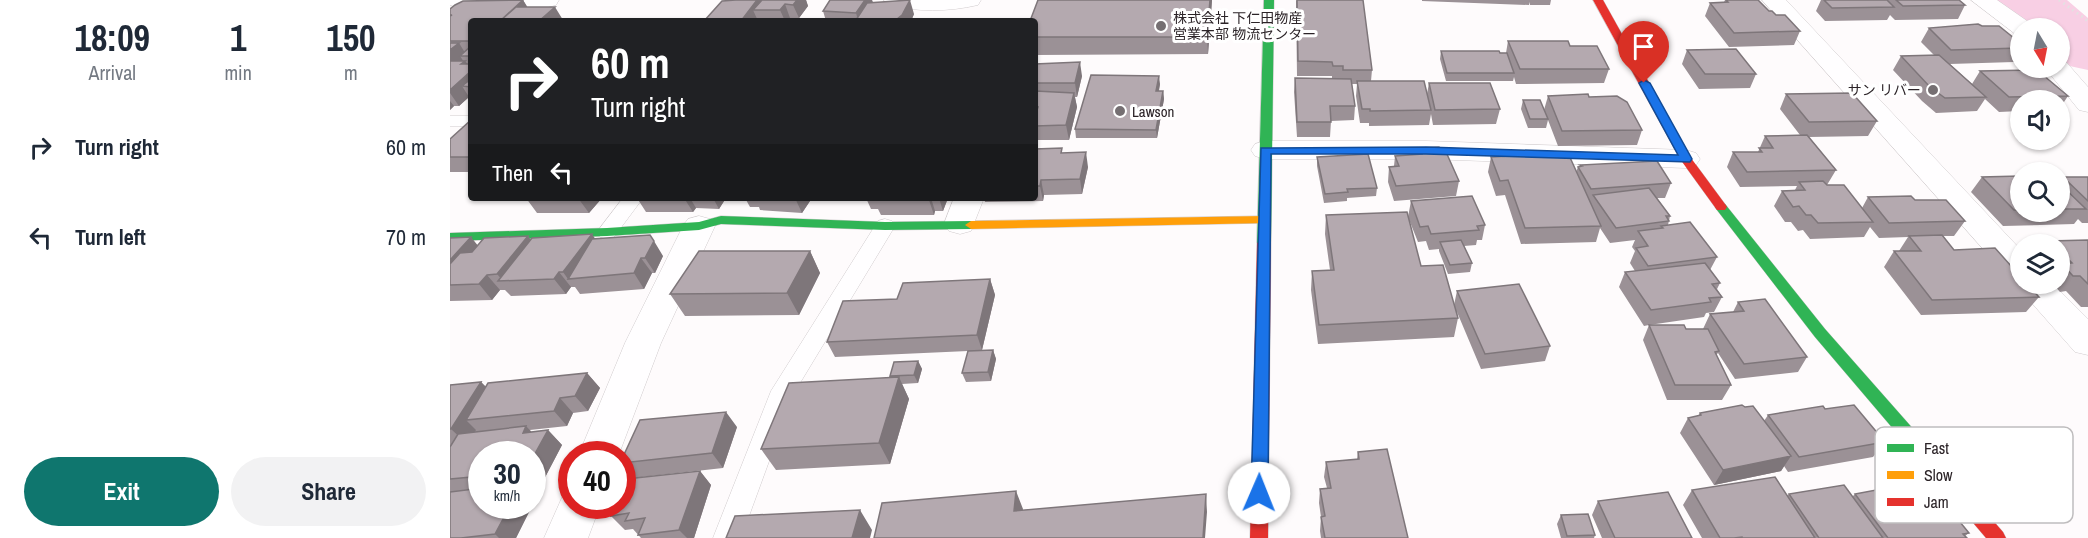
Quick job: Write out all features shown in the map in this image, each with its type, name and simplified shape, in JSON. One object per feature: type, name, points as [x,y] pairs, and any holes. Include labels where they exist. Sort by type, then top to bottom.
[{"type":"street","points":[[456,0],[548,0]]},
{"type":"street","points":[[895,0],[922,5],[970,0]]},
{"type":"street","points":[[1258,538],[1269,0]]},
{"type":"street","points":[[1598,0],[1686,159],[1820,333],[1901,427]]},
{"type":"street","points":[[1773,0],[2010,258]]},
{"type":"street","points":[[1982,0],[2010,20]]},
{"type":"street","points":[[2066,78],[2088,104]]},
{"type":"street","points":[[1265,150],[1426,150],[1686,159]]},
{"type":"street","points":[[450,237],[607,232],[699,226],[721,220],[885,226],[965,211],[1264,220]]},
{"type":"street","points":[[604,441],[643,343],[699,226]]},
{"type":"street","points":[[2043,294],[2088,342]]},
{"type":"street","points":[[566,538],[574,519]]},
{"type":"street","points":[[1984,523],[1997,538]]},
{"type":"lane","points":[[450,122],[468,121]]},
{"type":"lane","points":[[607,232],[631,201]]},
{"type":"lane","points":[[727,538],[783,391],[885,226]]},
{"type":"path","points":[[2059,0],[2088,21]]},
{"type":"building","points":[[523,0],[503,18],[468,18],[468,41],[450,41],[450,16],[452,15],[450,15],[450,9],[463,1]]},
{"type":"building","points":[[757,0],[743,18],[707,18],[722,1]]},
{"type":"building","points":[[762,0],[797,0],[793,5],[785,4],[780,10],[753,10]]},
{"type":"building","points":[[830,0],[865,0],[856,13],[823,11]]},
{"type":"building","points":[[910,0],[898,18],[857,18],[867,3]]},
{"type":"building","points":[[1038,0],[1210,0],[1207,37],[1038,37],[1038,18],[1031,18]]},
{"type":"building","points":[[1297,0],[1363,0],[1372,70],[1343,70],[1343,66],[1333,66],[1332,62],[1298,61]]},
{"type":"building","points":[[1726,0],[1758,0],[1776,15],[1785,15],[1800,31],[1734,33],[1710,3],[1728,2]]},
{"type":"building","points":[[1824,0],[1887,0],[1894,7],[1832,8]]},
{"type":"building","points":[[1896,0],[1959,0],[1965,5],[1903,6]]},
{"type":"building","points":[[516,7],[555,7],[542,18],[503,18]]},
{"type":"building","points":[[1978,24],[1999,26],[2010,35],[2010,48],[1951,50],[1929,28]]},
{"type":"building","points":[[1508,41],[1568,41],[1570,46],[1597,46],[1609,69],[1520,69]]},
{"type":"building","points":[[450,43],[459,43],[450,50]]},
{"type":"building","points":[[468,49],[468,56],[460,56]]},
{"type":"building","points":[[1736,49],[1756,74],[1705,74],[1687,50]]},
{"type":"building","points":[[1441,51],[1507,53],[1514,73],[1447,73]]},
{"type":"building","points":[[1939,55],[1986,97],[1945,98],[1930,87],[1901,56]]},
{"type":"building","points":[[450,61],[465,61],[461,64],[468,64],[468,74],[450,90]]},
{"type":"building","points":[[1080,62],[1075,83],[1038,83],[1038,64]]},
{"type":"building","points":[[2010,70],[2010,78],[2047,78],[2061,90],[2010,90],[2009,97],[1980,71]]},
{"type":"building","points":[[1091,75],[1159,76],[1156,91],[1163,91],[1156,130],[1075,129]]},
{"type":"building","points":[[1295,78],[1351,79],[1355,106],[1330,106],[1331,122],[1297,122]]},
{"type":"building","points":[[1357,81],[1424,81],[1431,110],[1370,111],[1370,109],[1362,109]]},
{"type":"building","points":[[1429,83],[1490,83],[1500,109],[1435,110]]},
{"type":"building","points":[[1038,91],[1074,93],[1066,125],[1038,126]]},
{"type":"building","points":[[1852,93],[1877,121],[1809,122],[1786,94]]},
{"type":"building","points":[[1588,94],[1589,97],[1617,96],[1627,102],[1642,130],[1562,131],[1548,96]]},
{"type":"building","points":[[1523,100],[1540,100],[1548,119],[1530,119]]},
{"type":"building","points":[[468,123],[468,157],[450,157],[450,139]]},
{"type":"building","points":[[1807,135],[1836,170],[1747,172],[1733,152],[1762,152],[1759,148],[1773,148],[1765,136]]},
{"type":"building","points":[[1439,147],[1441,152],[1446,152],[1459,181],[1396,186],[1389,167],[1399,166],[1395,156],[1422,154],[1420,148]]},
{"type":"building","points":[[1062,148],[1061,153],[1086,152],[1080,179],[1041,180],[1038,186],[1038,149]]},
{"type":"building","points":[[1568,153],[1601,226],[1525,228],[1508,180],[1500,181],[1491,157]]},
{"type":"building","points":[[1368,154],[1377,188],[1347,189],[1348,192],[1325,194],[1317,157]]},
{"type":"building","points":[[1657,161],[1671,183],[1591,189],[1578,167],[1582,166],[1580,165]]},
{"type":"building","points":[[2010,176],[2010,206],[1982,177]]},
{"type":"building","points":[[2070,177],[2088,177],[2088,201],[2070,184]]},
{"type":"building","points":[[1823,181],[1827,185],[1844,185],[1873,222],[1818,223],[1811,215],[1806,215],[1799,206],[1793,207],[1782,191],[1805,190],[1799,182]]},
{"type":"building","points":[[1649,188],[1670,216],[1666,216],[1669,221],[1616,228],[1593,195]]},
{"type":"building","points":[[2070,194],[2086,209],[2070,209]]},
{"type":"building","points":[[1472,196],[1485,225],[1477,226],[1479,230],[1431,234],[1428,226],[1420,227],[1411,201]]},
{"type":"building","points":[[1911,196],[1915,200],[1946,200],[1965,221],[1889,223],[1868,197]]},
{"type":"building","points":[[1407,212],[1421,266],[1443,265],[1458,318],[1319,325],[1312,271],[1334,270],[1326,215]]},
{"type":"building","points":[[1690,222],[1717,257],[1648,266],[1636,248],[1648,246],[1638,231]]},
{"type":"building","points":[[592,234],[563,272],[559,272],[554,279],[498,281],[532,238]]},
{"type":"building","points":[[650,235],[654,241],[645,258],[641,258],[634,273],[568,279],[592,239]]},
{"type":"building","points":[[1942,235],[1954,250],[1995,248],[2010,265],[2010,294],[2036,294],[2039,297],[1932,300],[1894,251],[1921,251],[1909,236]]},
{"type":"building","points":[[528,236],[497,274],[487,275],[479,284],[450,285],[450,264],[460,253],[472,252],[484,238]]},
{"type":"building","points":[[471,237],[450,260],[450,238]]},
{"type":"building","points":[[1461,240],[1472,263],[1450,265],[1440,242]]},
{"type":"building","points":[[2070,240],[2088,240],[2088,284],[2080,276],[2073,276],[2070,273],[2070,263],[2072,263],[2070,261]]},
{"type":"building","points":[[699,251],[810,251],[787,293],[670,294]]},
{"type":"building","points":[[1705,263],[1720,283],[1712,284],[1722,297],[1709,298],[1711,302],[1651,310],[1625,272]]},
{"type":"building","points":[[990,279],[977,335],[827,342],[843,301],[897,299],[903,283]]},
{"type":"building","points":[[1519,284],[1550,346],[1485,354],[1457,291]]},
{"type":"building","points":[[1765,299],[1807,357],[1744,364],[1710,314],[1744,311],[1738,302]]},
{"type":"building","points":[[1649,325],[1684,325],[1686,329],[1708,329],[1719,351],[1715,352],[1731,385],[1675,385]]},
{"type":"building","points":[[993,350],[988,372],[962,373],[968,351]]},
{"type":"building","points":[[918,361],[914,375],[890,376],[894,362]]},
{"type":"building","points":[[587,373],[575,396],[560,398],[554,411],[466,420],[488,383]]},
{"type":"building","points":[[899,377],[879,443],[761,449],[789,383]]},
{"type":"building","points":[[481,382],[451,429],[450,429],[450,385]]},
{"type":"building","points":[[1742,405],[1753,406],[1791,456],[1723,470],[1688,418],[1701,415],[1700,413]]},
{"type":"building","points":[[1854,405],[1875,430],[1875,444],[1799,457],[1768,415],[1823,406],[1825,409]]},
{"type":"building","points":[[726,412],[712,453],[636,461],[636,441],[630,441],[640,420]]},
{"type":"building","points":[[526,426],[523,433],[548,430],[542,441],[468,441],[468,477],[450,479],[450,447],[458,434]]},
{"type":"building","points":[[1387,449],[1408,538],[1325,538],[1321,517],[1325,516],[1320,489],[1331,488],[1326,462],[1359,459],[1358,452]]},
{"type":"building","points":[[700,471],[679,530],[638,535],[645,518],[625,521],[636,519],[636,478]]},
{"type":"building","points":[[1775,477],[1815,538],[1720,538],[1692,490]]},
{"type":"building","points":[[1844,485],[1883,538],[1819,538],[1789,494]]},
{"type":"building","points":[[468,490],[468,519],[503,519],[495,534],[450,538],[450,492]]},
{"type":"building","points":[[1875,490],[1875,521],[1855,494]]},
{"type":"building","points":[[1016,491],[1014,511],[1206,494],[1203,538],[874,538],[882,503]]},
{"type":"building","points":[[1668,492],[1692,538],[1615,538],[1598,501]]},
{"type":"building","points":[[860,510],[852,538],[726,538],[735,516]]},
{"type":"building","points":[[1588,514],[1595,535],[1567,536],[1561,515]]},
{"type":"building","points":[[1877,523],[1961,523],[1969,533],[1963,534],[1967,538],[1888,538]]},
{"type":"waterway","points":[[2027,0],[2038,6],[2088,51]]},
{"type":"traffic: fast","points":[[1264,243],[1269,0]]},
{"type":"traffic: fast","points":[[1721,207],[1820,333],[1901,427]]},
{"type":"traffic: fast","points":[[450,237],[607,232],[699,226],[721,220],[885,226],[971,225]]},
{"type":"traffic: slow","points":[[971,225],[1264,220]]},
{"type":"traffic: jam","points":[[1598,0],[1686,159],[1721,207]]},
{"type":"traffic: jam","points":[[1259,538],[1264,243]]},
{"type":"traffic: jam","points":[[1984,523],[1997,538]]},
{"type":"place","name":"株式会社 下仁田物産 営業本部 物流センター","points":[[1161,26]]},
{"type":"place","name":"サン リバー","points":[[1933,90]]},
{"type":"place","name":"Lawson","points":[[1120,111]]},
{"type":"route","points":[[1259,493],[1265,150],[1426,150],[1686,159],[1644,83]]}]
